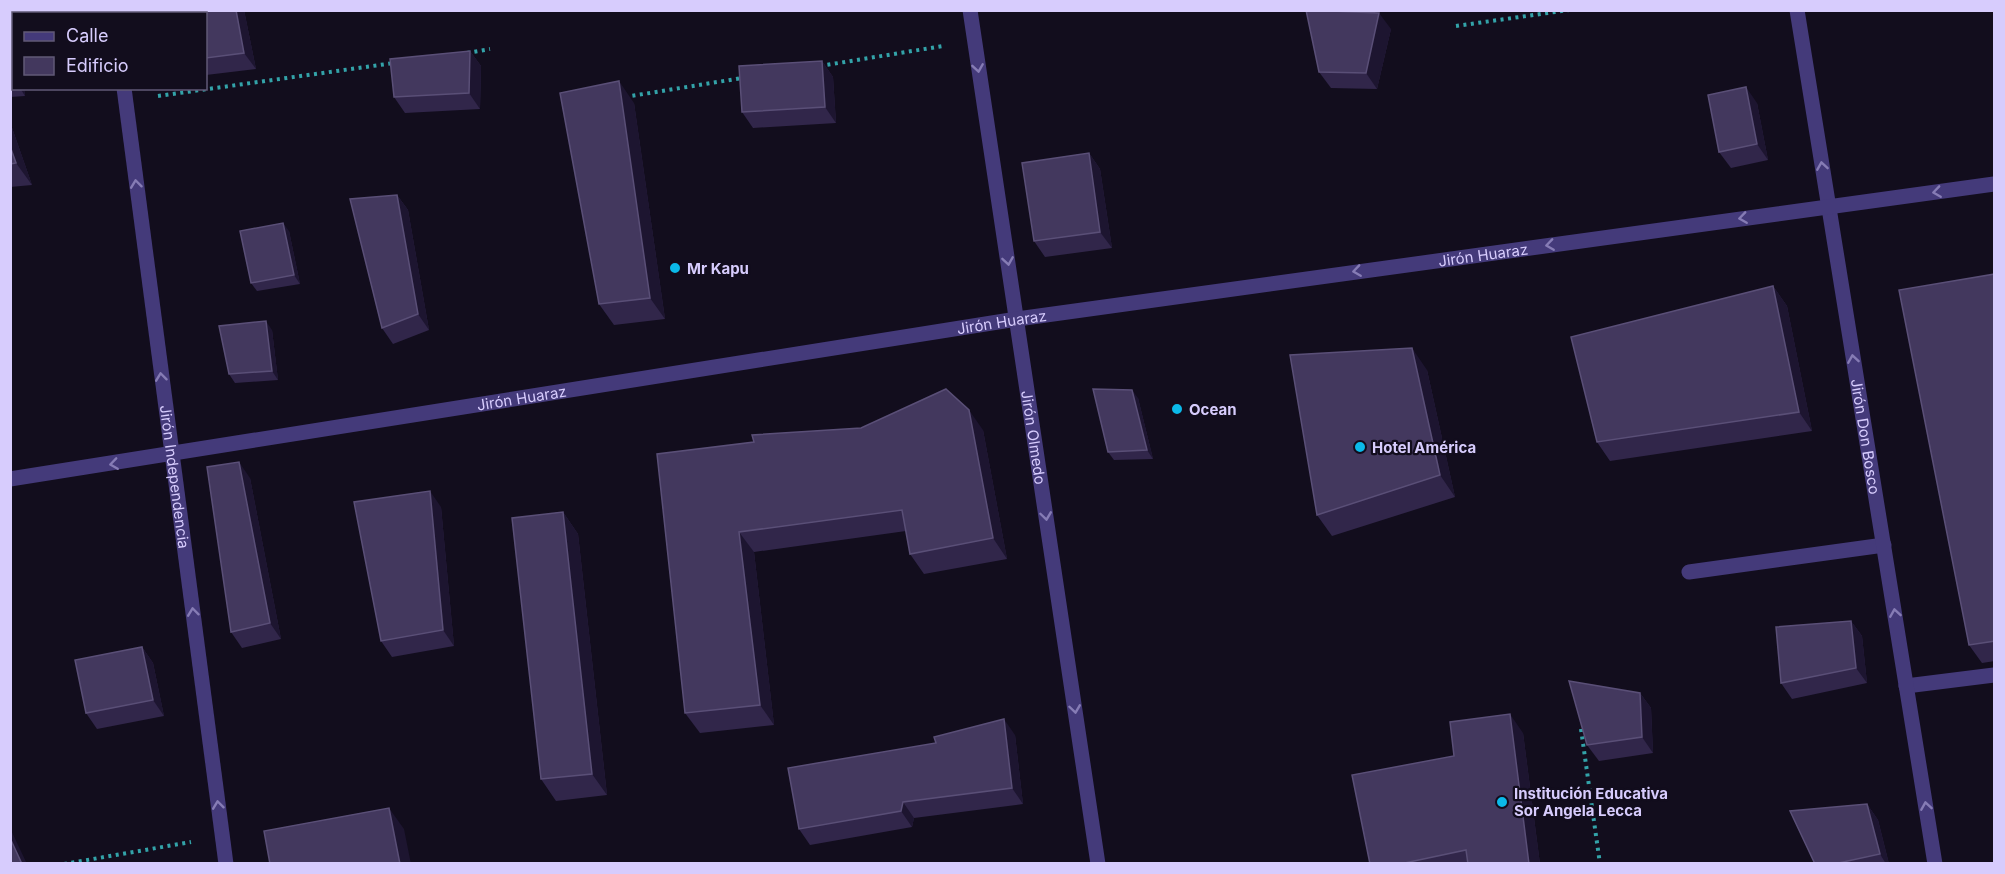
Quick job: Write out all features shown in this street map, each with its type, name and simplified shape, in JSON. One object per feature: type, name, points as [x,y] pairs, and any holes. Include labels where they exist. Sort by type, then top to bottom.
[{"type":"street","name":"Jirón Olmedo","points":[[970,10],[1098,864]]},
{"type":"street","name":"Jirón Don Bosco","points":[[1797,10],[1935,864]]},
{"type":"street","name":"Jirón Independencia","points":[[124,95],[226,864]]},
{"type":"street","name":"Jirón Huaraz","points":[[10,479],[1017,319],[1995,184]]},
{"type":"street","points":[[1689,572],[1884,545]]},
{"type":"street","points":[[1906,686],[1995,675]]},
{"type":"path","points":[[1456,26],[1569,10]]},
{"type":"path","points":[[809,68],[974,41]]},
{"type":"path","points":[[466,53],[490,49]]},
{"type":"path","points":[[207,85],[396,63]]},
{"type":"path","points":[[621,98],[751,77]]},
{"type":"path","points":[[124,95],[166,90]]},
{"type":"path","points":[[1581,729],[1600,864]]},
{"type":"path","points":[[64,864],[222,837]]},
{"type":"building","points":[[181,10],[236,10],[244,53],[207,58],[207,12],[182,12]]},
{"type":"building","points":[[1306,10],[1379,13],[1366,73],[1319,72]]},
{"type":"building","points":[[470,51],[469,93],[394,97],[390,59]]},
{"type":"building","points":[[822,61],[825,107],[742,112],[739,66]]},
{"type":"building","points":[[619,81],[650,298],[599,304],[560,93]]},
{"type":"building","points":[[1746,87],[1757,144],[1719,152],[1708,95]]},
{"type":"building","points":[[10,146],[16,163],[10,164]]},
{"type":"building","points":[[1089,153],[1100,232],[1034,241],[1022,163]]},
{"type":"building","points":[[397,195],[418,314],[382,328],[350,199]]},
{"type":"building","points":[[283,223],[294,275],[251,283],[240,231]]},
{"type":"building","points":[[1995,274],[1995,641],[1969,645],[1899,290]]},
{"type":"building","points":[[1773,286],[1799,412],[1597,442],[1571,337]]},
{"type":"building","points":[[266,321],[272,371],[229,374],[219,326]]},
{"type":"building","points":[[1412,348],[1440,475],[1317,515],[1290,355]]},
{"type":"building","points":[[946,389],[969,410],[993,538],[910,554],[902,510],[739,532],[760,705],[685,713],[657,454],[754,442],[752,435],[861,428]]},
{"type":"building","points":[[1093,389],[1132,390],[1147,450],[1108,452]]},
{"type":"building","points":[[239,462],[270,623],[231,632],[207,467]]},
{"type":"building","points":[[430,491],[443,630],[381,641],[354,502]]},
{"type":"building","points":[[563,512],[592,774],[541,779],[512,518]]},
{"type":"building","points":[[1851,621],[1856,668],[1781,683],[1776,627]]},
{"type":"building","points":[[142,647],[153,700],[86,713],[75,660]]},
{"type":"building","points":[[1569,681],[1640,693],[1642,737],[1587,745]]},
{"type":"building","points":[[1510,714],[1529,864],[1468,864],[1466,850],[1400,864],[1370,864],[1352,775],[1454,756],[1450,722]]},
{"type":"building","points":[[1004,719],[1012,788],[903,802],[901,811],[799,829],[788,768],[936,743],[934,737]]},
{"type":"building","points":[[1867,804],[1880,854],[1834,864],[1815,864],[1790,811]]},
{"type":"building","points":[[389,808],[400,864],[270,864],[264,831]]},
{"type":"building","points":[[10,838],[22,864],[10,864]]},
{"type":"place","name":"Mr Kapu","points":[[675,268]]},
{"type":"place","name":"Ocean","points":[[1177,409]]},
{"type":"place","name":"Hotel América","points":[[1360,447]]},
{"type":"place","name":"Institución Educativa Sor Angela Lecca","points":[[1502,802]]}]
